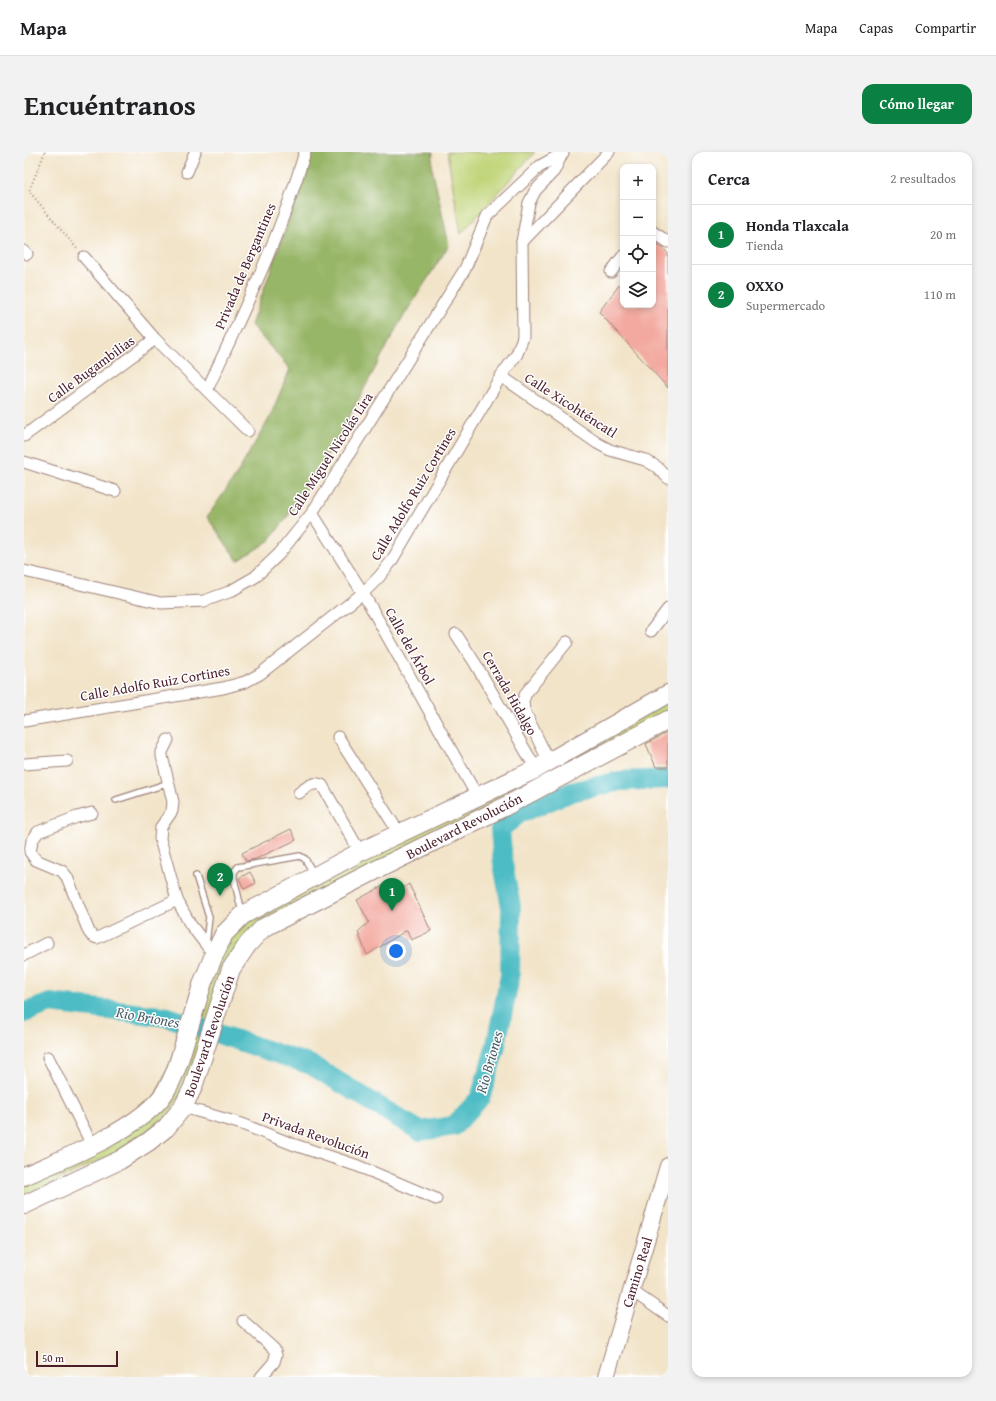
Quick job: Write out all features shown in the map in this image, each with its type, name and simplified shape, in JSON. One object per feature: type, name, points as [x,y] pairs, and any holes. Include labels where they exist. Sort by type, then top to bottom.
[{"type":"main road","name":"Boulevard Revolución","points":[[24,1176],[92,1145],[128,1125],[144,1114],[160,1099],[178,1064],[203,982],[210,950],[243,916],[360,852],[542,765],[668,694]]},
{"type":"main road","name":"Boulevard Revolución","points":[[24,1205],[120,1160],[148,1142],[166,1128],[183,1107],[199,1071],[231,969],[248,944],[263,928],[504,807],[668,720]]},
{"type":"main road","name":"Camino Real","points":[[606,1377],[668,1166]]},
{"type":"street","points":[[187,172],[195,152]]},
{"type":"street","name":"Privada de Bergantines","points":[[207,390],[261,275],[297,182],[305,152]]},
{"type":"street","name":"Calle Adolfo Ruiz Cortines","points":[[24,721],[224,688],[245,682],[260,674],[363,594],[391,562],[501,376],[517,354],[523,337],[522,242],[529,204],[535,191],[554,171],[563,152]]},
{"type":"street","name":"Calle Miguel Nicolás Lira","points":[[24,571],[161,603],[204,601],[229,592],[255,577],[279,554],[312,513],[465,269],[487,216],[540,166],[563,152]]},
{"type":"street","points":[[522,242],[609,152]]},
{"type":"street","points":[[656,234],[668,242]]},
{"type":"street","points":[[84,257],[156,340],[248,431]]},
{"type":"street","points":[[611,272],[620,260]]},
{"type":"street","name":"Calle Bugambilias","points":[[24,436],[156,340]]},
{"type":"street","name":"Calle Xicohténcatl","points":[[501,376],[598,443],[610,450],[645,460],[657,467],[668,478]]},
{"type":"street","points":[[24,462],[115,491]]},
{"type":"street","name":"Calle del Árbol","points":[[312,513],[363,594],[476,796]]},
{"type":"street","points":[[650,631],[668,609]]},
{"type":"street","name":"Cerrada Hidalgo","points":[[456,634],[542,765]]},
{"type":"street","name":"Cerrada Hidalgo","points":[[542,765],[524,710],[523,701],[526,693],[567,642]]},
{"type":"street","points":[[338,737],[399,834]]},
{"type":"street","points":[[168,740],[162,752],[162,756],[173,802],[172,811],[161,827],[160,839],[177,900],[190,924],[210,950]]},
{"type":"street","points":[[24,764],[67,761]]},
{"type":"street","points":[[298,793],[312,783],[322,785],[360,852]]},
{"type":"street","points":[[92,813],[77,817],[38,832],[32,841],[30,852],[36,860],[62,871],[67,877],[89,932],[92,936],[97,938],[177,900]]},
{"type":"street","points":[[24,955],[46,943]]},
{"type":"street","points":[[48,1057],[92,1145]]},
{"type":"street","name":"Privada Revolución","points":[[183,1107],[242,1124],[292,1144],[358,1166],[436,1199]]},
{"type":"street","points":[[632,1291],[668,1316]]},
{"type":"street","points":[[243,1321],[274,1350],[276,1355],[274,1362],[261,1377]]},
{"type":"lane","points":[[116,800],[169,783]]},
{"type":"lane","points":[[243,916],[234,879],[234,872],[238,866],[300,856],[305,859],[315,876]]},
{"type":"lane","points":[[196,876],[209,917],[210,950]]},
{"type":"path","points":[[45,152],[29,191],[84,257]]},
{"type":"green space","points":[[313,152],[433,152],[432,168],[449,245],[400,322],[342,430],[298,502],[270,540],[238,561],[207,517],[235,477],[269,419],[290,369],[251,325]]},
{"type":"green space","points":[[447,152],[535,152],[461,234]]},
{"type":"green space","points":[[668,698],[668,711],[561,771],[555,761]]},
{"type":"green space","points":[[532,774],[537,785],[259,925],[186,1083],[175,1104],[166,1116],[142,1135],[113,1154],[24,1196],[24,1181],[146,1117],[207,983],[233,935],[252,916]]},
{"type":"building","points":[[656,243],[668,253],[668,388],[599,312],[620,284],[620,308],[656,308]]},
{"type":"building","points":[[668,732],[668,767],[656,767],[646,744]]},
{"type":"building","points":[[291,829],[296,840],[256,859],[246,861],[242,853]]},
{"type":"building","points":[[250,872],[256,883],[244,889],[239,878]]},
{"type":"building","points":[[388,883],[393,895],[409,884],[431,931],[411,940],[407,930],[367,955],[358,932],[369,922],[357,900]]},
{"type":"waterway","name":"Rio Briones","points":[[24,1013],[50,1003],[168,1017],[311,1065],[420,1131],[454,1126],[480,1098],[495,1049],[510,976],[511,907],[503,864],[500,829],[520,813],[571,792],[620,781],[668,779]]},
{"type":"place","name":"OXXO","points":[[220,896]]},
{"type":"place","name":"Honda Tlaxcala","points":[[392,911]]}]
